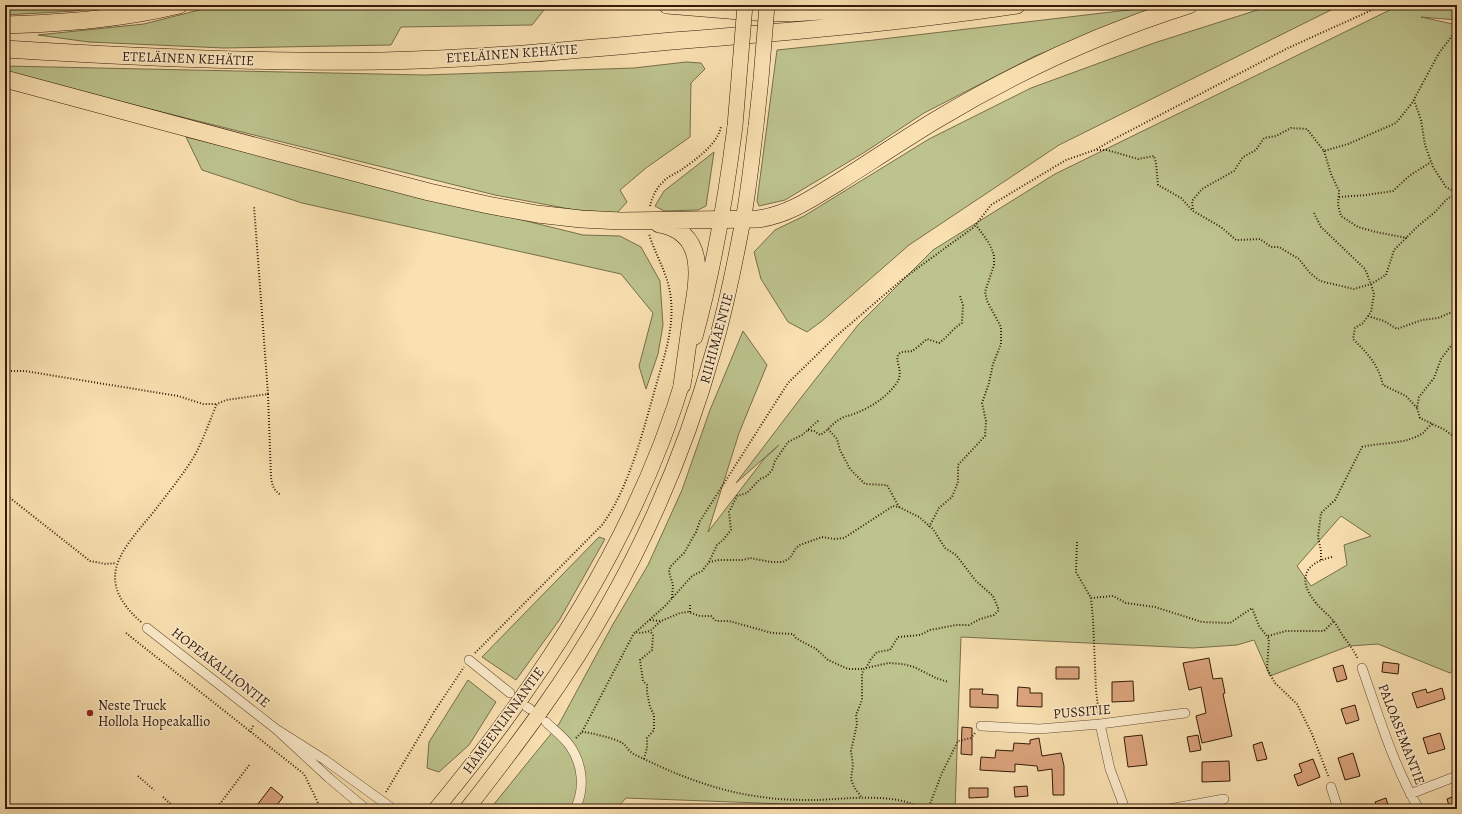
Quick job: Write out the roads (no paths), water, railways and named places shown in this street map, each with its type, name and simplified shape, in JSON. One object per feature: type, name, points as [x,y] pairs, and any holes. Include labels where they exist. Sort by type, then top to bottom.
[{"type":"highway","points":[[5,26],[64,23],[112,18],[155,11],[179,5]]},
{"type":"highway","points":[[667,5],[737,11],[791,13],[912,5]]},
{"type":"highway","name":"ETELÄINEN KEHÄTIE","points":[[5,49],[138,57],[243,61],[384,61],[478,56],[789,32],[1017,5]]},
{"type":"highway","points":[[5,78],[124,112],[436,194],[537,214],[581,219],[645,221],[758,219],[773,217],[791,210],[884,154],[935,121],[1008,79],[1067,51],[1122,28],[1189,5]]},
{"type":"highway","points":[[645,221],[673,227],[683,234],[690,241],[697,262],[697,286],[682,385]]},
{"type":"main road","name":"RIIHIMÄENTIE","points":[[569,628],[612,552],[640,495],[667,428],[682,385],[706,296],[721,219],[728,126],[745,5]]},
{"type":"main road","name":"RIIHIMÄENTIE","points":[[584,646],[607,607],[658,507],[683,443],[715,348],[744,219],[765,40],[766,5]]},
{"type":"main road","name":"HÄMEENLINNANTIE","points":[[436,809],[493,736],[569,628]]},
{"type":"main road","name":"HÄMEENLINNANTIE","points":[[467,809],[498,770],[584,646]]},
{"type":"street","name":"HOPEAKALLIONTIE","points":[[148,628],[276,729],[329,778],[366,809]]},
{"type":"street","points":[[469,660],[510,692]]},
{"type":"street","name":"PALOASEMANTIE","points":[[1362,668],[1398,769],[1419,809]]},
{"type":"street","name":"PUSSITIE","points":[[981,726],[1039,729],[1100,724],[1185,712]]},
{"type":"street","points":[[546,722],[570,745],[578,760],[581,775],[581,791],[575,809]]},
{"type":"street","points":[[1100,724],[1110,769],[1125,809]]},
{"type":"street","name":"HOPEAKALLIONTIE","points":[[276,729],[337,769],[393,809]]},
{"type":"street","points":[[1410,794],[1457,776]]},
{"type":"street","points":[[1331,786],[1338,809]]},
{"type":"street","points":[[1169,809],[1224,799]]},
{"type":"place","name":"Neste Truck Hollola Hopeakallio","points":[[90,713]]}]
